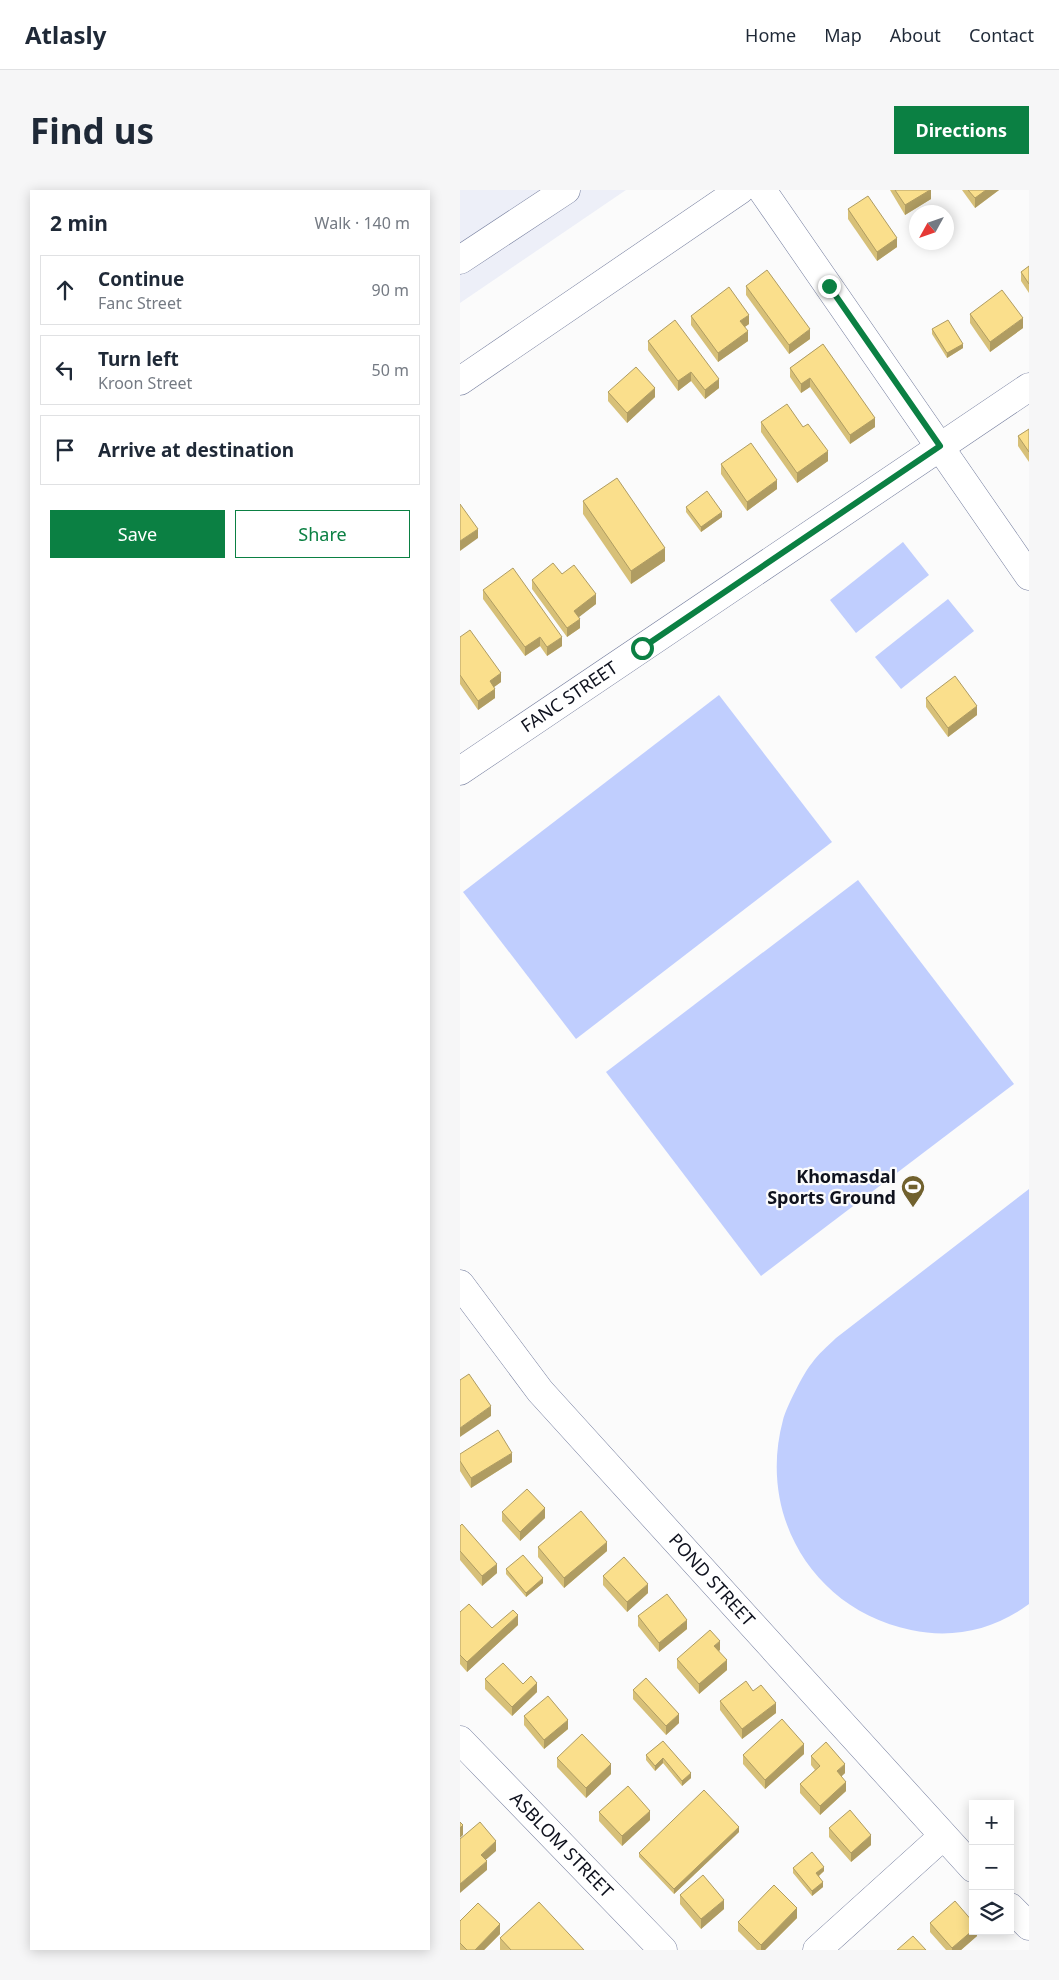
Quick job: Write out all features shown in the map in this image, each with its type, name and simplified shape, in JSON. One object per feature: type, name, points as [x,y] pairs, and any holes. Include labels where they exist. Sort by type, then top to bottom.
[{"type":"street","points":[[460,260],[566,190]]},
{"type":"street","points":[[460,381],[740,190]]},
{"type":"street","points":[[762,190],[1029,576]]},
{"type":"street","name":"FANC STREET","points":[[460,771],[1029,387]]},
{"type":"street","name":"POND STREET","points":[[460,1284],[540,1391],[969,1864]]},
{"type":"street","name":"ASBLOM STREET","points":[[460,1740],[663,1950]]},
{"type":"street","points":[[817,1950],[942,1836]]},
{"type":"street","points":[[1014,1911],[1029,1926]]},
{"type":"shaded area","points":[[460,190],[626,190],[460,303]]},
{"type":"shaded area","points":[[903,542],[929,575],[856,633],[830,600]]},
{"type":"shaded area","points":[[948,599],[974,631],[901,689],[875,657]]},
{"type":"shaded area","points":[[719,695],[832,842],[576,1039],[463,892]]},
{"type":"shaded area","points":[[858,880],[1014,1084],[761,1276],[606,1072]]},
{"type":"shaded area","points":[[1029,1189],[1029,1604],[1002,1620],[973,1630],[958,1633],[927,1633],[911,1630],[877,1619],[846,1602],[821,1580],[801,1554],[786,1523],[778,1490],[777,1456],[783,1420],[791,1399],[809,1368],[817,1356],[836,1338]]},
{"type":"building","points":[[895,190],[930,190],[905,205]]},
{"type":"building","points":[[968,190],[986,190],[975,198]]},
{"type":"building","points":[[868,196],[897,238],[877,252],[848,209]]},
{"type":"building","points":[[1029,266],[1029,284],[1021,272]]},
{"type":"building","points":[[767,270],[810,329],[789,345],[746,286]]},
{"type":"building","points":[[729,287],[749,315],[740,321],[748,331],[718,353],[691,316]]},
{"type":"building","points":[[1002,290],[1023,318],[990,342],[970,314]]},
{"type":"building","points":[[675,320],[719,379],[705,390],[691,372],[678,381],[648,341]]},
{"type":"building","points":[[948,320],[963,344],[947,353],[932,329]]},
{"type":"building","points":[[823,344],[875,418],[850,435],[810,378],[801,384],[790,368]]},
{"type":"building","points":[[636,367],[655,388],[627,413],[608,392]]},
{"type":"building","points":[[787,404],[803,427],[808,424],[828,451],[797,473],[761,422]]},
{"type":"building","points":[[1029,429],[1029,452],[1018,436]]},
{"type":"building","points":[[751,443],[777,480],[747,502],[721,464]]},
{"type":"building","points":[[617,478],[665,548],[631,571],[583,501]]},
{"type":"building","points":[[707,491],[722,512],[701,527],[686,507]]},
{"type":"building","points":[[460,504],[478,529],[460,541]]},
{"type":"building","points":[[553,563],[562,574],[574,565],[596,594],[574,611],[580,619],[567,628],[532,580]]},
{"type":"building","points":[[513,568],[562,637],[547,647],[540,637],[525,647],[483,590]]},
{"type":"building","points":[[470,630],[501,673],[490,681],[495,689],[478,701],[460,675],[460,637]]},
{"type":"building","points":[[955,676],[977,706],[948,728],[926,698]]},
{"type":"building","points":[[469,1374],[491,1406],[460,1428],[460,1380]]},
{"type":"building","points":[[498,1430],[512,1453],[471,1478],[460,1461],[460,1454]]},
{"type":"building","points":[[527,1489],[545,1508],[520,1532],[502,1512]]},
{"type":"building","points":[[581,1511],[607,1542],[564,1578],[538,1547]]},
{"type":"building","points":[[462,1524],[497,1564],[482,1576],[460,1551],[460,1526]]},
{"type":"building","points":[[523,1555],[543,1578],[526,1593],[506,1569]]},
{"type":"building","points":[[624,1557],[648,1584],[627,1602],[603,1576]]},
{"type":"building","points":[[667,1594],[687,1620],[659,1643],[638,1616]]},
{"type":"building","points":[[469,1604],[492,1628],[513,1610],[518,1615],[467,1662],[460,1655],[460,1612]]},
{"type":"building","points":[[710,1630],[720,1641],[714,1646],[727,1660],[699,1684],[677,1659]]},
{"type":"building","points":[[503,1663],[523,1684],[531,1676],[537,1683],[512,1707],[485,1679]]},
{"type":"building","points":[[646,1678],[679,1714],[666,1726],[633,1690]]},
{"type":"building","points":[[746,1681],[753,1691],[761,1685],[776,1703],[742,1729],[720,1701]]},
{"type":"building","points":[[548,1696],[568,1720],[544,1740],[524,1716]]},
{"type":"building","points":[[782,1719],[804,1744],[765,1780],[743,1755]]},
{"type":"building","points":[[582,1734],[611,1764],[586,1788],[557,1758]]},
{"type":"building","points":[[663,1741],[691,1773],[682,1781],[663,1758],[655,1766],[646,1755]]},
{"type":"building","points":[[826,1742],[845,1764],[837,1771],[846,1782],[820,1806],[800,1784],[820,1766],[811,1756]]},
{"type":"building","points":[[628,1786],[650,1811],[622,1836],[599,1812]]},
{"type":"building","points":[[704,1790],[739,1827],[674,1889],[639,1853]]},
{"type":"building","points":[[850,1810],[871,1835],[851,1853],[829,1828]]},
{"type":"building","points":[[480,1822],[496,1841],[481,1855],[487,1861],[460,1884],[460,1839]]},
{"type":"building","points":[[812,1852],[824,1867],[816,1873],[823,1882],[812,1891],[793,1868]]},
{"type":"building","points":[[703,1875],[724,1900],[701,1919],[680,1895]]},
{"type":"building","points":[[774,1885],[797,1908],[761,1945],[738,1922]]},
{"type":"building","points":[[955,1901],[969,1917],[969,1933],[952,1948],[930,1923]]},
{"type":"building","points":[[539,1902],[584,1950],[511,1950],[500,1938]]},
{"type":"building","points":[[478,1903],[500,1924],[475,1950],[467,1950],[460,1943],[460,1921]]},
{"type":"building","points":[[913,1936],[926,1950],[897,1950]]},
{"type":"place","name":"Khomasdal Sports Ground","points":[[913,1208]]},
{"type":"route","points":[[642,648],[940,446],[829,286]]}]
